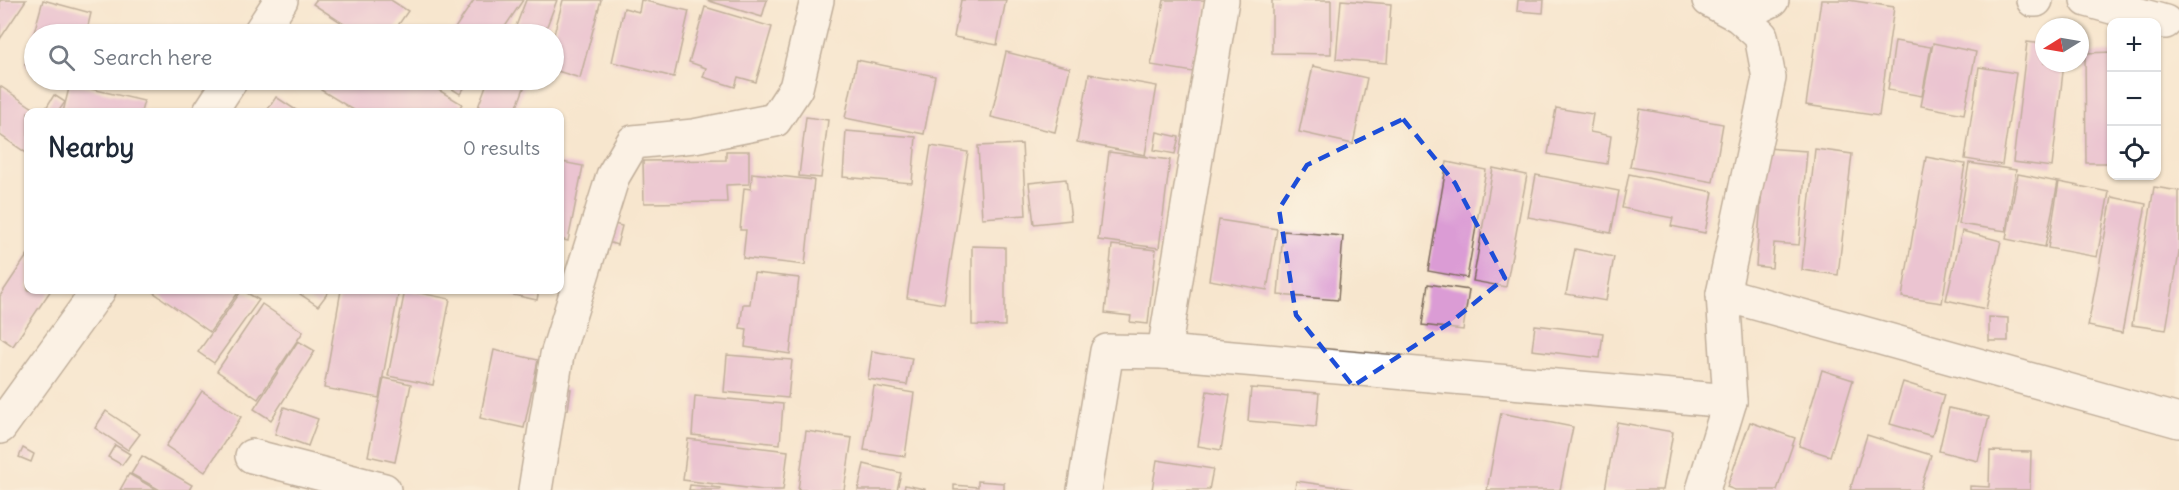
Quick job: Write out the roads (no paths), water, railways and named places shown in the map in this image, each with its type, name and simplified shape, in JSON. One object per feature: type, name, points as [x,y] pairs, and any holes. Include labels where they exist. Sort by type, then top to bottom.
[{"type":"street","points":[[265,24],[280,0]]},
{"type":"street","points":[[535,490],[557,355],[613,176],[633,142],[694,136],[775,120],[796,88],[817,0]]},
{"type":"street","points":[[1164,352],[1222,0]]},
{"type":"street","points":[[1703,490],[1730,401],[1723,294],[1769,78],[1761,36],[1739,16],[1709,0]]},
{"type":"street","points":[[1739,16],[1772,0]]},
{"type":"street","points":[[2087,0],[2165,22]]},
{"type":"street","points":[[213,108],[224,90]]},
{"type":"street","points":[[0,427],[96,294]]},
{"type":"street","points":[[1723,294],[2179,421]]},
{"type":"street","points":[[1084,490],[1107,351],[1164,352],[1730,401]]},
{"type":"street","points":[[252,456],[384,490]]}]
